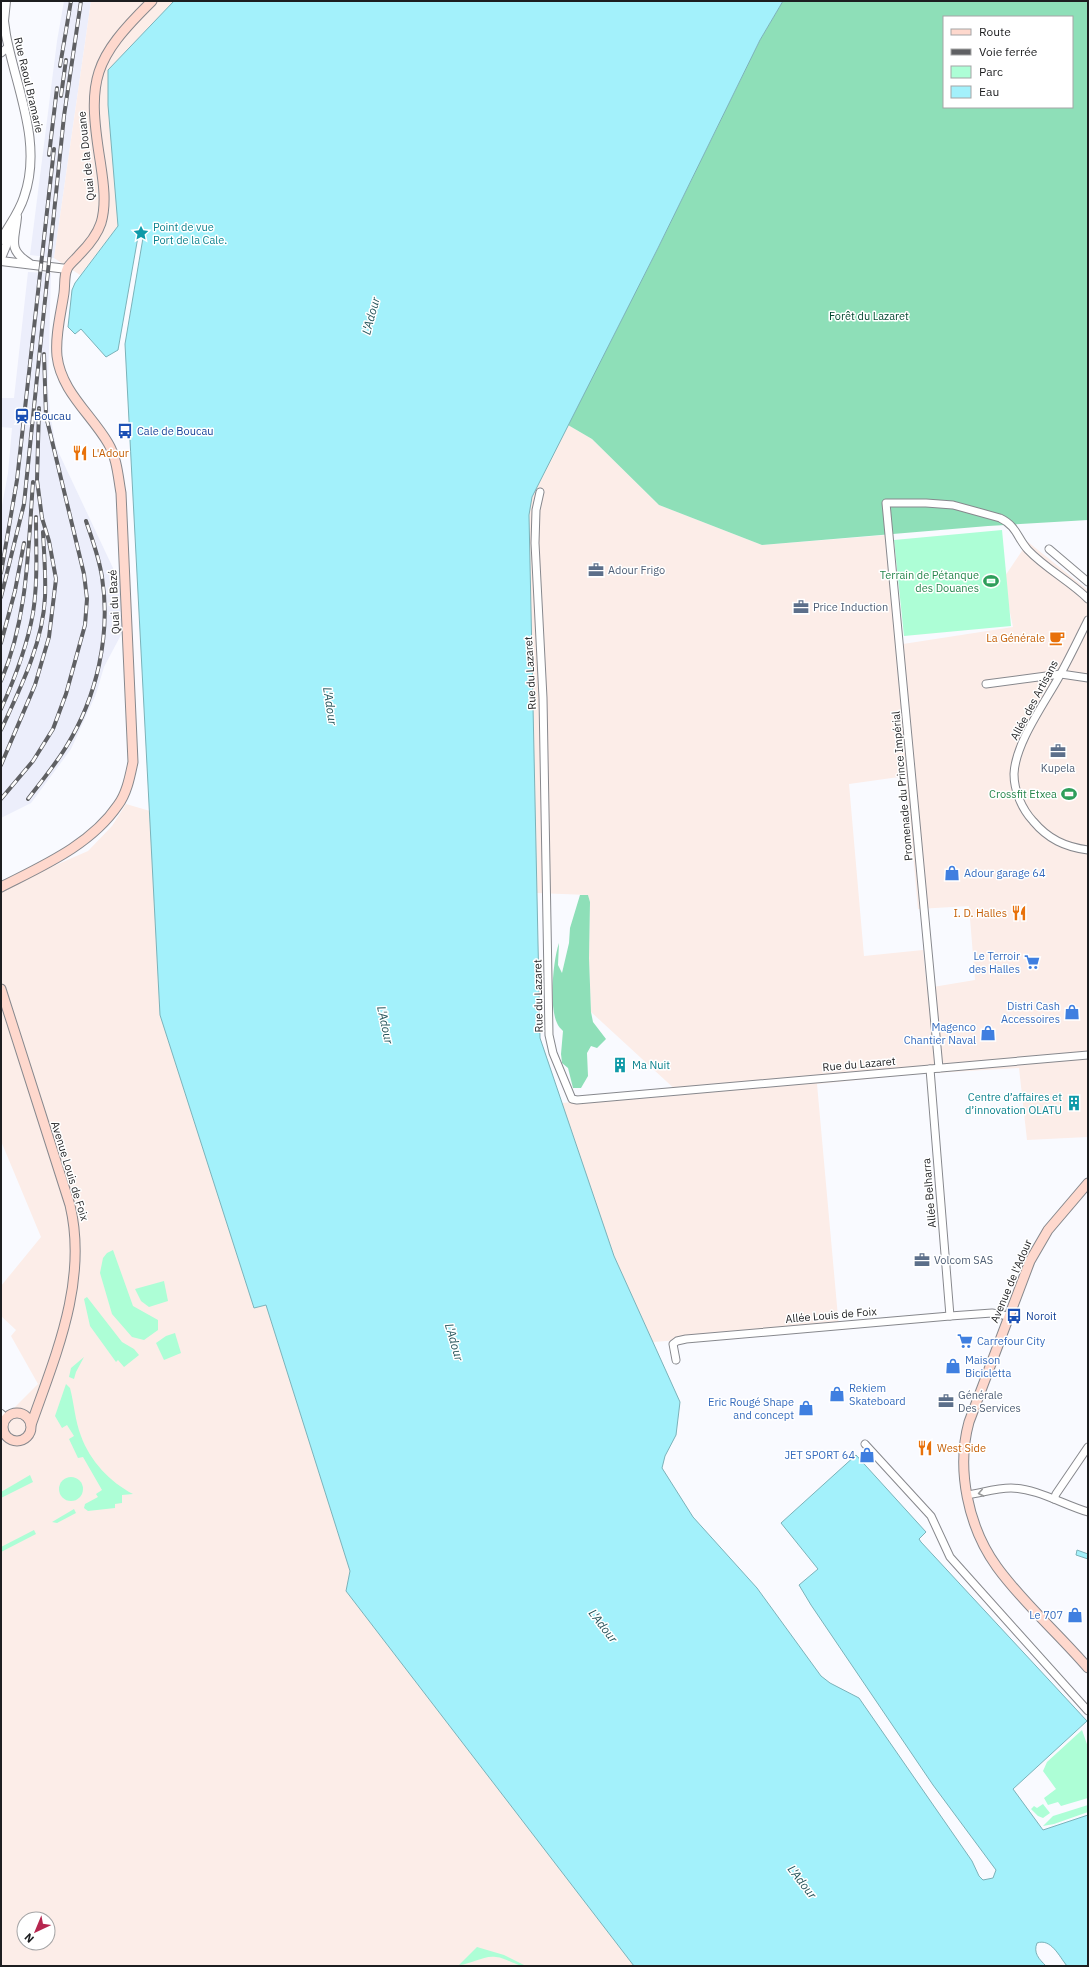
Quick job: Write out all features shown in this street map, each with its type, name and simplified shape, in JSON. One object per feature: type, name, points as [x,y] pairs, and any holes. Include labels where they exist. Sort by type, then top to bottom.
[{"type":"main road","name":"Quai de la Douane","points":[[67,269],[94,238],[101,223],[103,211],[103,178],[93,110],[98,74],[102,62],[115,40],[152,1]]},
{"type":"main road","name":"Quai du Bazé","points":[[1,887],[70,850],[96,828],[119,805],[129,779],[133,762],[121,493],[116,466],[109,445],[70,392],[60,372],[57,355],[57,336],[67,269]]},
{"type":"main road","name":"Avenue Louis de Foix","points":[[1,989],[70,1205],[75,1232],[74,1280],[67,1313],[56,1355],[31,1425]]},
{"type":"main road","name":"Avenue de l'Adour","points":[[1088,1183],[1039,1243],[1030,1261],[1008,1316],[965,1436],[963,1464],[967,1495],[979,1533],[997,1567],[1088,1668]]},
{"type":"main road","points":[[26,1416],[37,1408]]},
{"type":"main road","points":[[18,1413],[26,1416],[31,1425],[30,1434],[24,1440],[15,1441],[4,1439],[4,1416],[18,1413]]},
{"type":"street","name":"Rue Raoul Bramarie","points":[[1,240],[17,217],[28,183],[31,144],[26,114],[8,47],[4,21],[6,1]]},
{"type":"street","points":[[1,53],[8,47]]},
{"type":"street","points":[[17,217],[1,259],[67,269]]},
{"type":"street","points":[[17,217],[14,249],[19,256],[32,264]]},
{"type":"street","name":"Rue du Lazaret","points":[[540,492],[536,510],[535,543],[543,698],[549,1035],[553,1053],[572,1099],[577,1100],[694,1091],[1088,1055]]},
{"type":"street","name":"Promenade du Prince Impérial","points":[[939,1068],[886,503],[953,505],[1007,521],[1017,531],[1027,549],[1088,599]]},
{"type":"street","points":[[1049,550],[1088,582]]},
{"type":"street","name":"Allée des Artisans","points":[[1088,620],[1061,674],[1026,735],[1014,773],[1017,792],[1026,814],[1047,836],[1066,846],[1088,850]]},
{"type":"street","points":[[986,684],[1061,674],[1088,678]]},
{"type":"street","name":"Allée Belharra","points":[[930,1069],[950,1316]]},
{"type":"street","name":"Allée Louis de Foix","points":[[676,1360],[673,1344],[677,1341],[686,1339],[992,1313],[1008,1316]]},
{"type":"street","points":[[865,1444],[931,1516],[950,1557],[1088,1711]]},
{"type":"street","points":[[1054,1499],[1088,1447]]},
{"type":"street","points":[[967,1495],[1018,1488],[1054,1499],[1068,1506],[1088,1512]]},
{"type":"shaded area","points":[[64,1],[91,1],[54,258],[30,255],[57,41]]},
{"type":"shaded area","points":[[91,1],[174,1],[108,70],[118,226],[80,275],[54,258]]},
{"type":"shaded area","points":[[28,272],[51,273],[48,386],[50,413],[56,447],[121,585],[123,631],[104,667],[96,694],[71,749],[31,803],[1,818],[1,511],[8,473],[12,428],[1,427],[1,398],[14,398]]},
{"type":"shaded area","points":[[568,425],[592,439],[659,505],[762,545],[887,535],[903,644],[1013,627],[1003,579],[1028,542],[1088,590],[1088,1137],[1027,1140],[1019,1068],[918,1074],[817,1084],[839,1328],[653,1342],[614,1256],[562,1103],[678,1092],[591,1012],[589,958],[590,902],[588,895],[537,893],[529,515],[532,497]],"holes":[[[906,776],[918,909],[969,906],[975,980],[927,988],[923,950],[864,956],[849,784]]]},
{"type":"shaded area","points":[[126,804],[150,811],[160,1015],[254,1308],[266,1305],[350,1571],[346,1591],[634,1966],[1,1966],[1,1452],[6,1416],[38,1384],[11,1336],[16,1330],[1,1316],[1,1286],[41,1237],[1,1141],[1,889],[88,851],[112,826]]},
{"type":"green space","name":"Forêt du Lazaret","points":[[783,1],[1088,1],[1088,520],[988,526],[762,545],[659,505],[592,439],[568,425],[658,248],[760,40]]},
{"type":"green space","points":[[1002,530],[1011,626],[904,636],[894,540]]},
{"type":"green space","points":[[580,895],[588,895],[590,902],[589,958],[591,1012],[593,1022],[606,1039],[597,1048],[591,1046],[587,1053],[588,1076],[581,1088],[573,1088],[568,1068],[562,1063],[561,1054],[563,1031],[557,1024],[555,1016],[553,1006],[553,983],[555,960],[559,943],[558,965],[562,973],[569,943],[570,928]]},
{"type":"green space","points":[[113,1250],[133,1306],[158,1320],[158,1330],[144,1340],[132,1337],[112,1314],[100,1273],[103,1258],[107,1253]]},
{"type":"green space","points":[[164,1281],[168,1301],[149,1307],[141,1301],[135,1289]]},
{"type":"green space","points":[[87,1297],[122,1342],[134,1349],[139,1355],[124,1367],[118,1360],[116,1362],[90,1326],[84,1299]]},
{"type":"green space","points":[[175,1333],[181,1353],[164,1360],[156,1343],[166,1336]]},
{"type":"green space","points":[[84,1357],[74,1379],[69,1377],[71,1368]]},
{"type":"green space","points":[[66,1384],[70,1388],[79,1430],[90,1454],[95,1462],[109,1477],[133,1494],[122,1495],[122,1503],[115,1504],[115,1508],[88,1511],[84,1508],[85,1504],[98,1497],[96,1494],[102,1490],[83,1457],[78,1458],[69,1439],[74,1436],[67,1425],[62,1428],[55,1416]]},
{"type":"green space","points":[[30,1475],[33,1482],[1,1498],[1,1492]]},
{"type":"green space","points":[[71,1477],[80,1480],[83,1489],[80,1498],[71,1501],[62,1498],[59,1489],[62,1480]]},
{"type":"green space","points":[[74,1509],[76,1513],[57,1523],[52,1522]]},
{"type":"green space","points":[[34,1530],[36,1534],[1,1552],[1,1547]]},
{"type":"green space","points":[[1082,1730],[1088,1747],[1088,1798],[1061,1806],[1058,1802],[1048,1805],[1044,1798],[1056,1789],[1043,1771],[1047,1762]]},
{"type":"green space","points":[[1043,1804],[1050,1813],[1043,1818],[1038,1816],[1031,1809],[1034,1806],[1037,1808]]},
{"type":"green space","points":[[1088,1805],[1088,1812],[1054,1824],[1043,1826],[1053,1816]]},
{"type":"green space","points":[[477,1947],[504,1955],[526,1966],[518,1965],[500,1958],[491,1957],[482,1958],[459,1965]]},
{"type":"water","points":[[174,1],[783,1],[760,40],[658,248],[532,497],[529,515],[540,1038],[614,1256],[680,1402],[676,1435],[665,1456],[662,1468],[693,1517],[757,1588],[821,1676],[830,1683],[859,1698],[972,1861],[979,1876],[983,1880],[993,1878],[996,1870],[933,1785],[811,1605],[799,1585],[818,1569],[781,1523],[856,1455],[926,1532],[919,1539],[921,1542],[1087,1721],[1013,1789],[1043,1830],[1088,1815],[1088,1966],[1067,1966],[1051,1945],[1042,1942],[1037,1943],[1036,1953],[1046,1966],[634,1966],[346,1591],[350,1571],[266,1305],[254,1308],[160,1015],[125,344],[144,232],[139,231],[118,350],[106,357],[81,329],[75,334],[68,327],[72,290],[75,283],[118,226],[108,105],[108,70]]},
{"type":"water","points":[[1077,1550],[1088,1554],[1088,1559],[1076,1555]]},
{"type":"railway","points":[[60,66],[71,1]]},
{"type":"railway","points":[[1,597],[24,504],[64,116],[81,1]]},
{"type":"railway","points":[[61,96],[66,60]]},
{"type":"railway","points":[[49,155],[57,88]]},
{"type":"railway","points":[[1,573],[17,480],[54,149]]},
{"type":"railway","points":[[1,799],[33,761],[53,729],[66,694],[85,625],[87,599],[84,574],[46,416],[44,354]]},
{"type":"railway","points":[[1,765],[35,685],[49,637],[56,579],[49,541],[42,518],[37,480],[39,408]]},
{"type":"railway","points":[[1,681],[17,633],[22,608],[28,558],[33,482]]},
{"type":"railway","points":[[1,709],[20,662],[33,613],[36,577],[36,517]]},
{"type":"railway","points":[[28,799],[66,747],[77,728],[86,708],[99,665],[105,621],[104,599],[99,562],[86,521]]},
{"type":"railway","points":[[1,730],[16,698],[40,631],[45,597],[43,532]]},
{"type":"railway","points":[[1,643],[15,591],[24,543]]},
{"type":"place","name":"Point de vue Port de la Cale.","points":[[141,233]]},
{"type":"place","name":"Boucau","points":[[22,416]]},
{"type":"place","name":"Cale de Boucau","points":[[125,431]]},
{"type":"place","name":"L'Adour","points":[[80,453]]},
{"type":"place","name":"Adour Frigo","points":[[596,570]]},
{"type":"place","name":"Terrain de Pétanque des Douanes","points":[[991,581]]},
{"type":"place","name":"Price Induction","points":[[801,607]]},
{"type":"place","name":"La Générale","points":[[1057,638]]},
{"type":"place","name":"Kupela","points":[[1058,751]]},
{"type":"place","name":"Crossfit Etxea","points":[[1069,794]]},
{"type":"place","name":"Adour garage 64","points":[[952,873]]},
{"type":"place","name":"I. D. Halles","points":[[1019,913]]},
{"type":"place","name":"Le Terroir des Halles","points":[[1032,962]]},
{"type":"place","name":"Distri Cash Accessoires","points":[[1072,1012]]},
{"type":"place","name":"Magenco Chantier Naval","points":[[988,1033]]},
{"type":"place","name":"Ma Nuit","points":[[620,1065]]},
{"type":"place","name":"Centre d’affaires et d’innovation OLATU","points":[[1074,1103]]},
{"type":"place","name":"Volcom SAS","points":[[922,1260]]},
{"type":"place","name":"Noroit","points":[[1014,1316]]},
{"type":"place","name":"Carrefour City","points":[[965,1341]]},
{"type":"place","name":"Maison Bicicletta","points":[[953,1366]]},
{"type":"place","name":"Rekiem Skateboard","points":[[837,1394]]},
{"type":"place","name":"Générale Des Services","points":[[946,1401]]},
{"type":"place","name":"Eric Rougé Shape and concept","points":[[806,1408]]},
{"type":"place","name":"West Side","points":[[925,1448]]},
{"type":"place","name":"JET SPORT 64","points":[[867,1455]]},
{"type":"place","name":"Le 707","points":[[1075,1615]]}]
